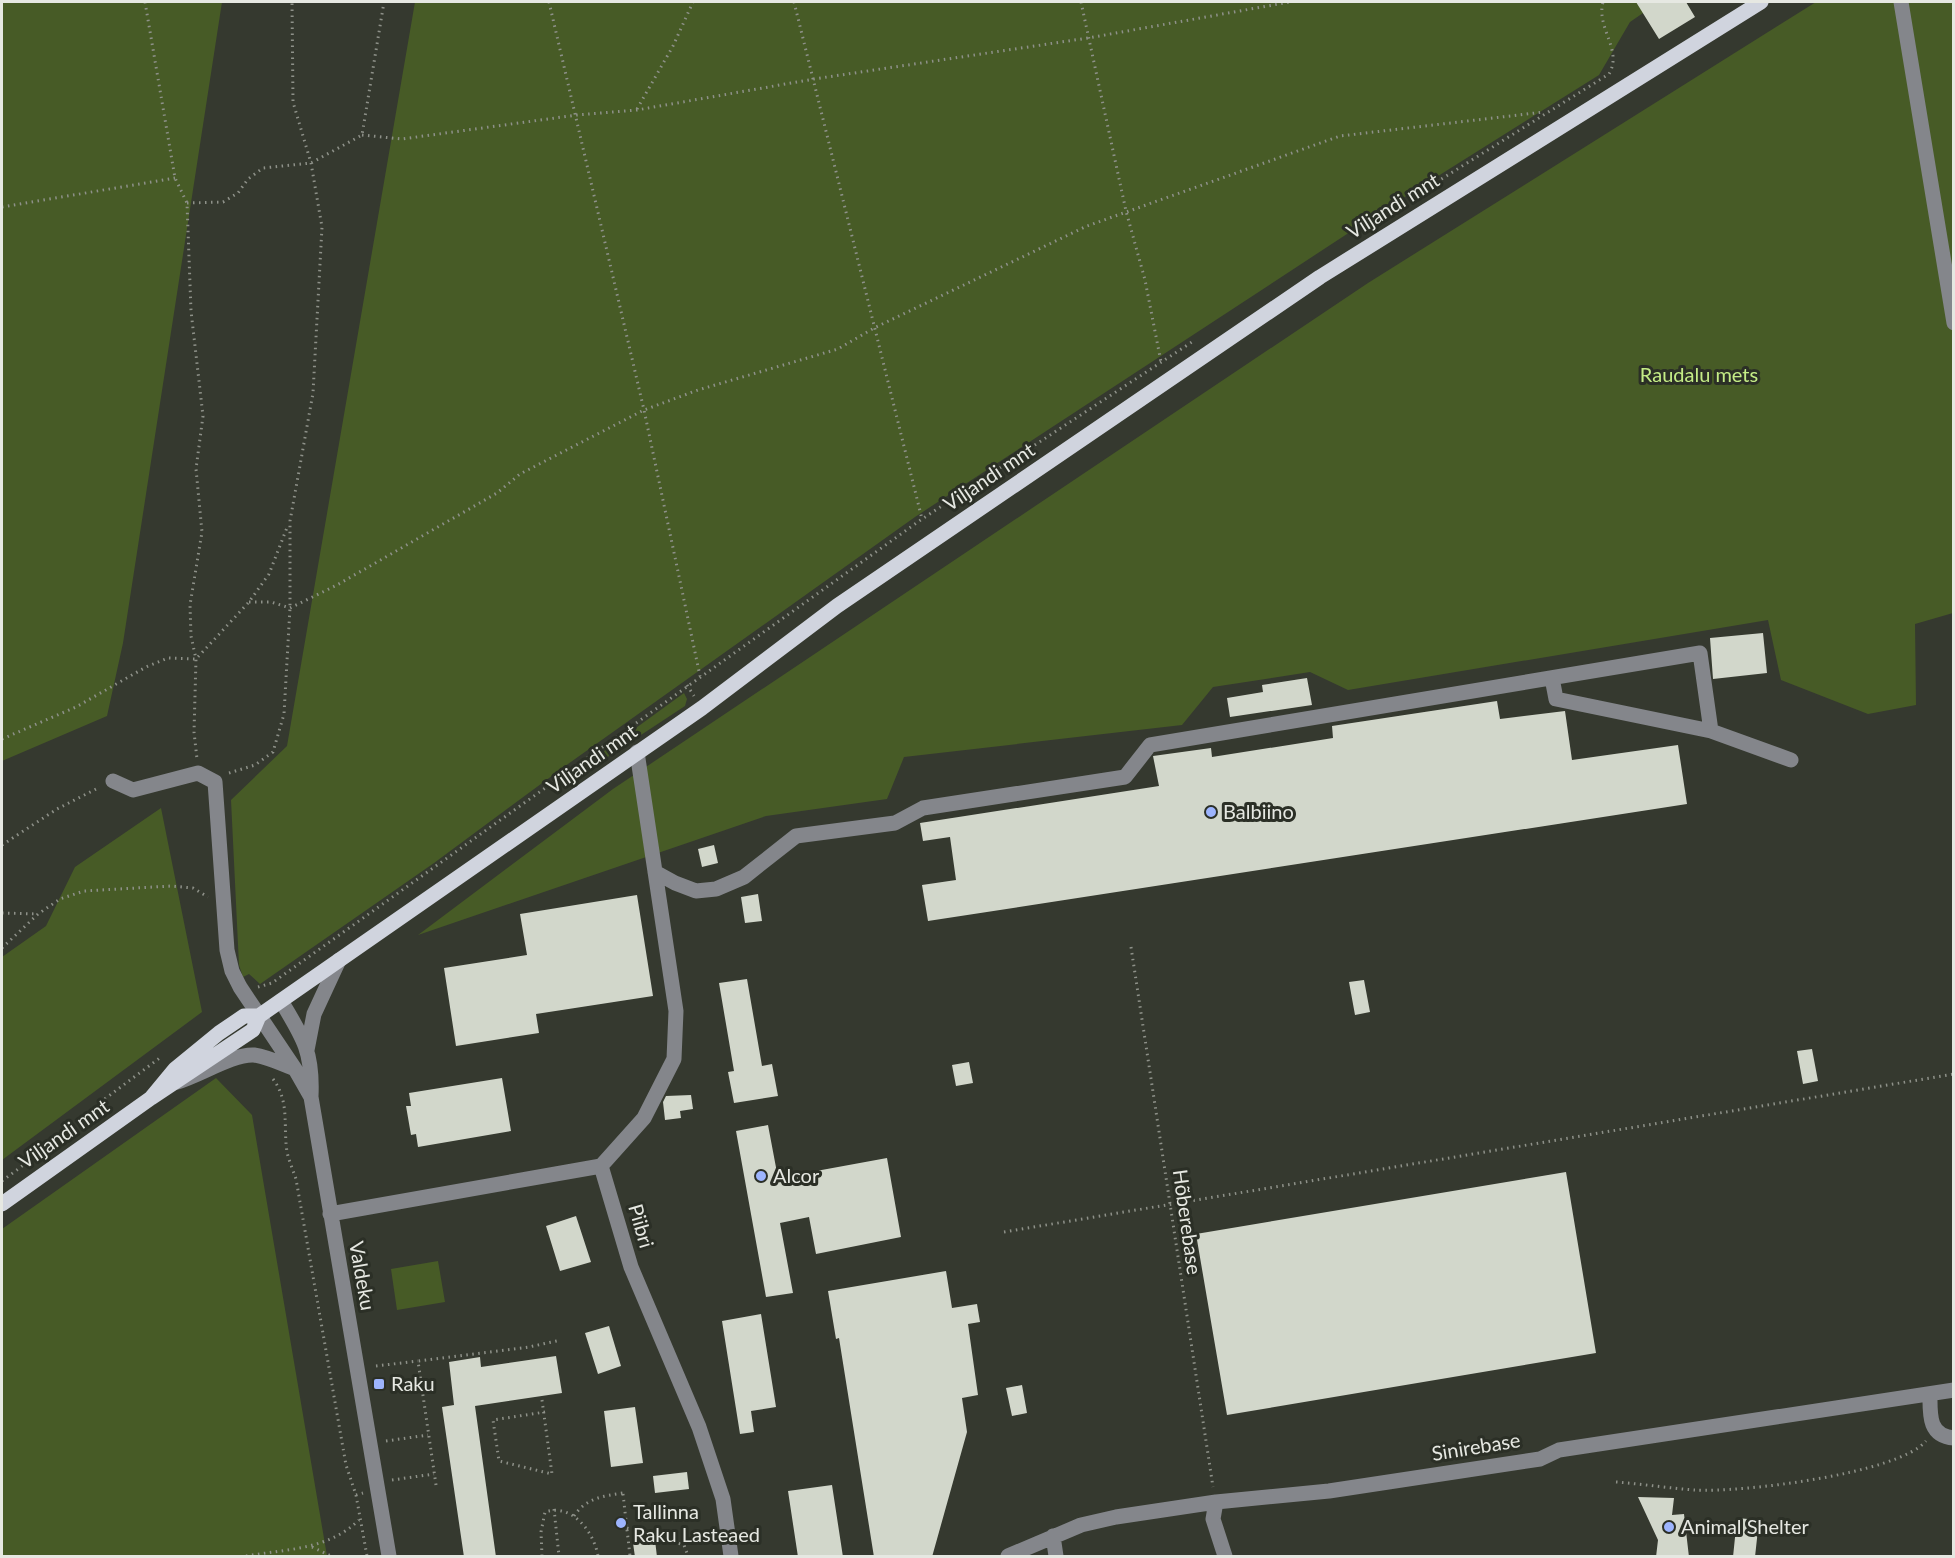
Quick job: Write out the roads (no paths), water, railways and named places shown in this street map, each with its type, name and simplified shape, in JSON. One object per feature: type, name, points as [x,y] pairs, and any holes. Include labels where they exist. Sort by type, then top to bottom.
[{"type":"main road","name":"Viljandi mnt","points":[[2,1204],[151,1098],[253,1030],[259,1016],[638,752],[837,606],[1320,277],[1761,2]]},
{"type":"main road","name":"Viljandi mnt","points":[[151,1098],[175,1069],[219,1034],[244,1016],[259,1016]]},
{"type":"street","points":[[1901,2],[1953,322]]},
{"type":"street","points":[[655,872],[696,891],[716,889],[744,877],[796,836],[895,824],[923,807],[1125,777],[1150,745],[1700,653],[1711,731]]},
{"type":"street","points":[[1551,678],[1556,699],[1711,731],[1791,760]]},
{"type":"street","points":[[330,1214],[602,1166],[645,1118],[675,1059],[676,1011],[638,752]]},
{"type":"street","name":"Valdeku","points":[[113,781],[133,790],[198,773],[215,782],[227,950],[240,987],[296,1069],[311,1097],[389,1557]]},
{"type":"street","points":[[307,1050],[314,1014],[339,960]]},
{"type":"street","points":[[281,1001],[307,1050],[312,1068],[311,1097]]},
{"type":"street","points":[[177,1082],[198,1076],[233,1058],[249,1055],[264,1057],[296,1069]]},
{"type":"street","name":"Piibri","points":[[602,1166],[630,1266],[699,1427],[723,1499],[731,1557]]},
{"type":"street","name":"Sinirebase","points":[[1008,1557],[1081,1525],[1116,1517],[1216,1502],[1329,1491],[1561,1457],[1953,1390]]},
{"type":"street","points":[[1930,1394],[1933,1426],[1943,1436],[1953,1438]]},
{"type":"street","points":[[1216,1502],[1213,1519],[1225,1557]]},
{"type":"street","points":[[1053,1536],[1056,1557]]},
{"type":"place","name":"Balbiino","points":[[1211,812]]},
{"type":"place","name":"Alcor","points":[[761,1176]]},
{"type":"place","name":"Raku","points":[[379,1384]]},
{"type":"place","name":"Tallinna Raku Lasteaed","points":[[621,1523]]},
{"type":"place","name":"Animal Shelter","points":[[1669,1527]]},
{"type":"park label","name":"Raudalu mets","points":[[1699,375]]}]
